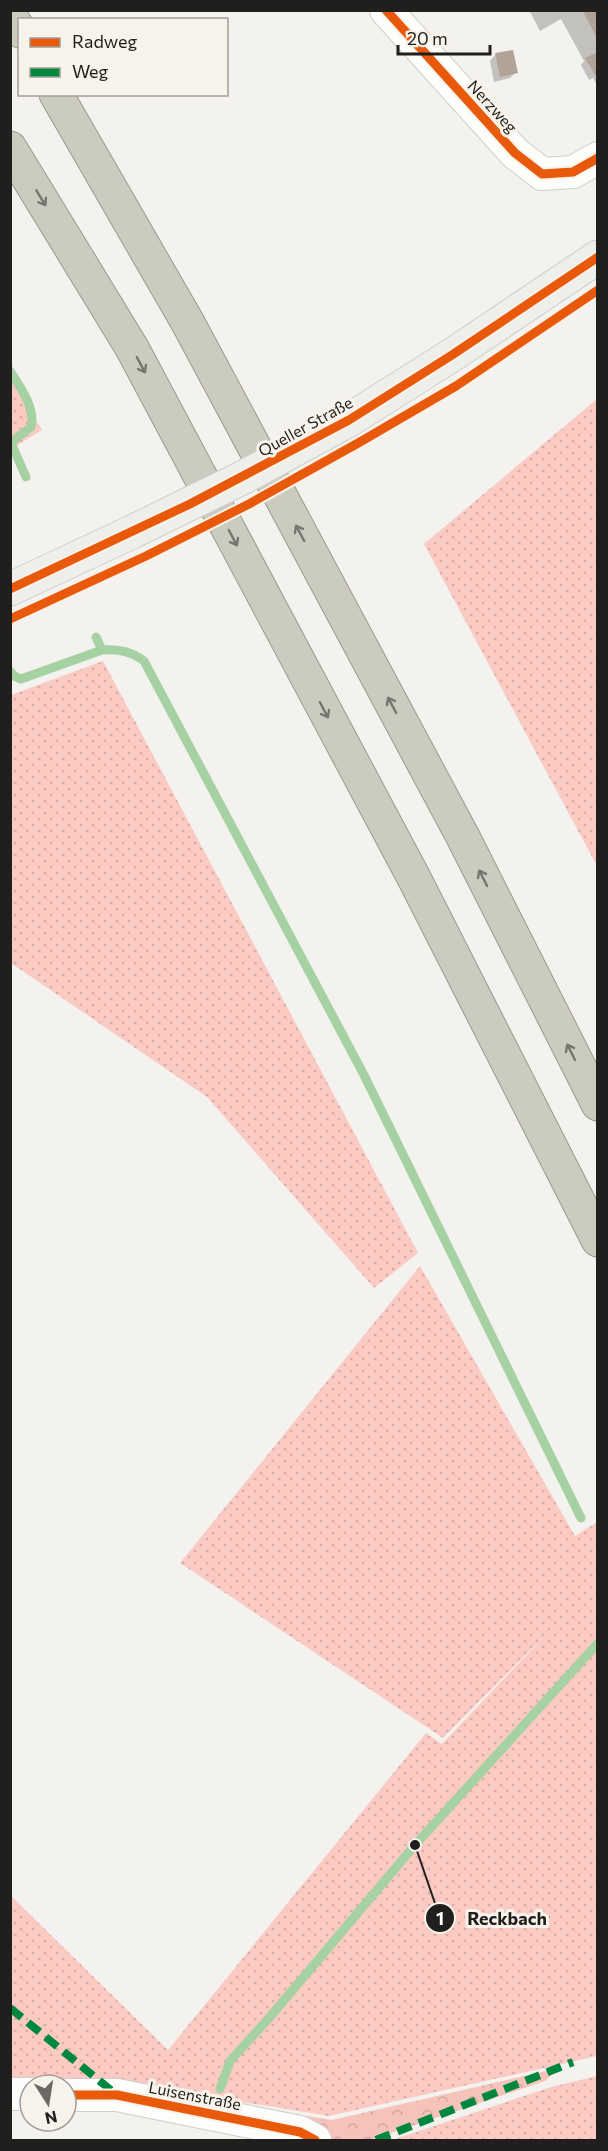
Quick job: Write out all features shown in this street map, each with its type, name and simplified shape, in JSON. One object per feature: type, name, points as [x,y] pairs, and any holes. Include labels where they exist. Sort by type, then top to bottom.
[{"type":"highway","points":[[57,96],[194,334],[463,837],[597,1104]]},
{"type":"highway","points":[[10,148],[132,348],[414,878],[597,1240]]},
{"type":"street","name":"Nerzweg","points":[[386,10],[515,153],[542,174],[573,172],[597,158]]},
{"type":"street","name":"Queller Straße","points":[[10,589],[242,478],[349,420],[452,355],[597,257]]},
{"type":"street","name":"Luisenstraße","points":[[78,2095],[117,2095],[300,2132],[315,2140]]},
{"type":"shaded area","points":[[11,381],[42,430],[10,449]]},
{"type":"shaded area","points":[[597,399],[597,866],[424,544]]},
{"type":"shaded area","points":[[103,661],[418,1253],[374,1288],[207,1097],[11,963],[11,695]]},
{"type":"shaded area","points":[[420,1266],[575,1536],[597,1522],[597,2056],[329,2116],[126,2083],[78,2082],[78,2073],[18,2073],[18,2080],[11,2080],[10,1895],[168,2050],[426,1733],[442,1744],[552,1628],[443,1738],[180,1563]]},
{"type":"shaded area","points":[[597,2076],[597,2140],[392,2140],[551,2087]]},
{"type":"green space","points":[[559,2068],[545,2081],[370,2140],[325,2140],[201,2099],[332,2120]]},
{"type":"building","points":[[582,10],[598,10],[598,40]]},
{"type":"building","points":[[513,50],[518,73],[500,77],[495,53]]},
{"type":"building","points":[[598,52],[598,74],[595,75],[585,58]]},
{"type":"waterway","points":[[10,371],[26,398],[32,420],[31,427],[10,443]]},
{"type":"waterway","points":[[11,443],[26,477]]},
{"type":"waterway","points":[[96,637],[102,650]]},
{"type":"waterway","points":[[10,671],[21,679],[102,650],[124,651],[144,661],[364,1075],[581,1518]]},
{"type":"waterway","points":[[220,2089],[230,2061],[415,1845],[598,1643]]},
{"type":"marked path","points":[[10,2008],[117,2095]]},
{"type":"marked path","points":[[376,2140],[573,2062]]},
{"type":"cycle path","points":[[386,10],[515,153],[542,174],[573,172],[598,158]]},
{"type":"cycle path","points":[[10,589],[190,504],[349,420],[452,355],[598,257]]},
{"type":"cycle path","points":[[10,619],[146,556],[249,504],[360,442],[456,386],[598,290]]},
{"type":"cycle path","points":[[78,2095],[117,2095],[300,2132],[315,2140]]},
{"type":"place","name":"Reckbach","points":[[415,1845]]}]
